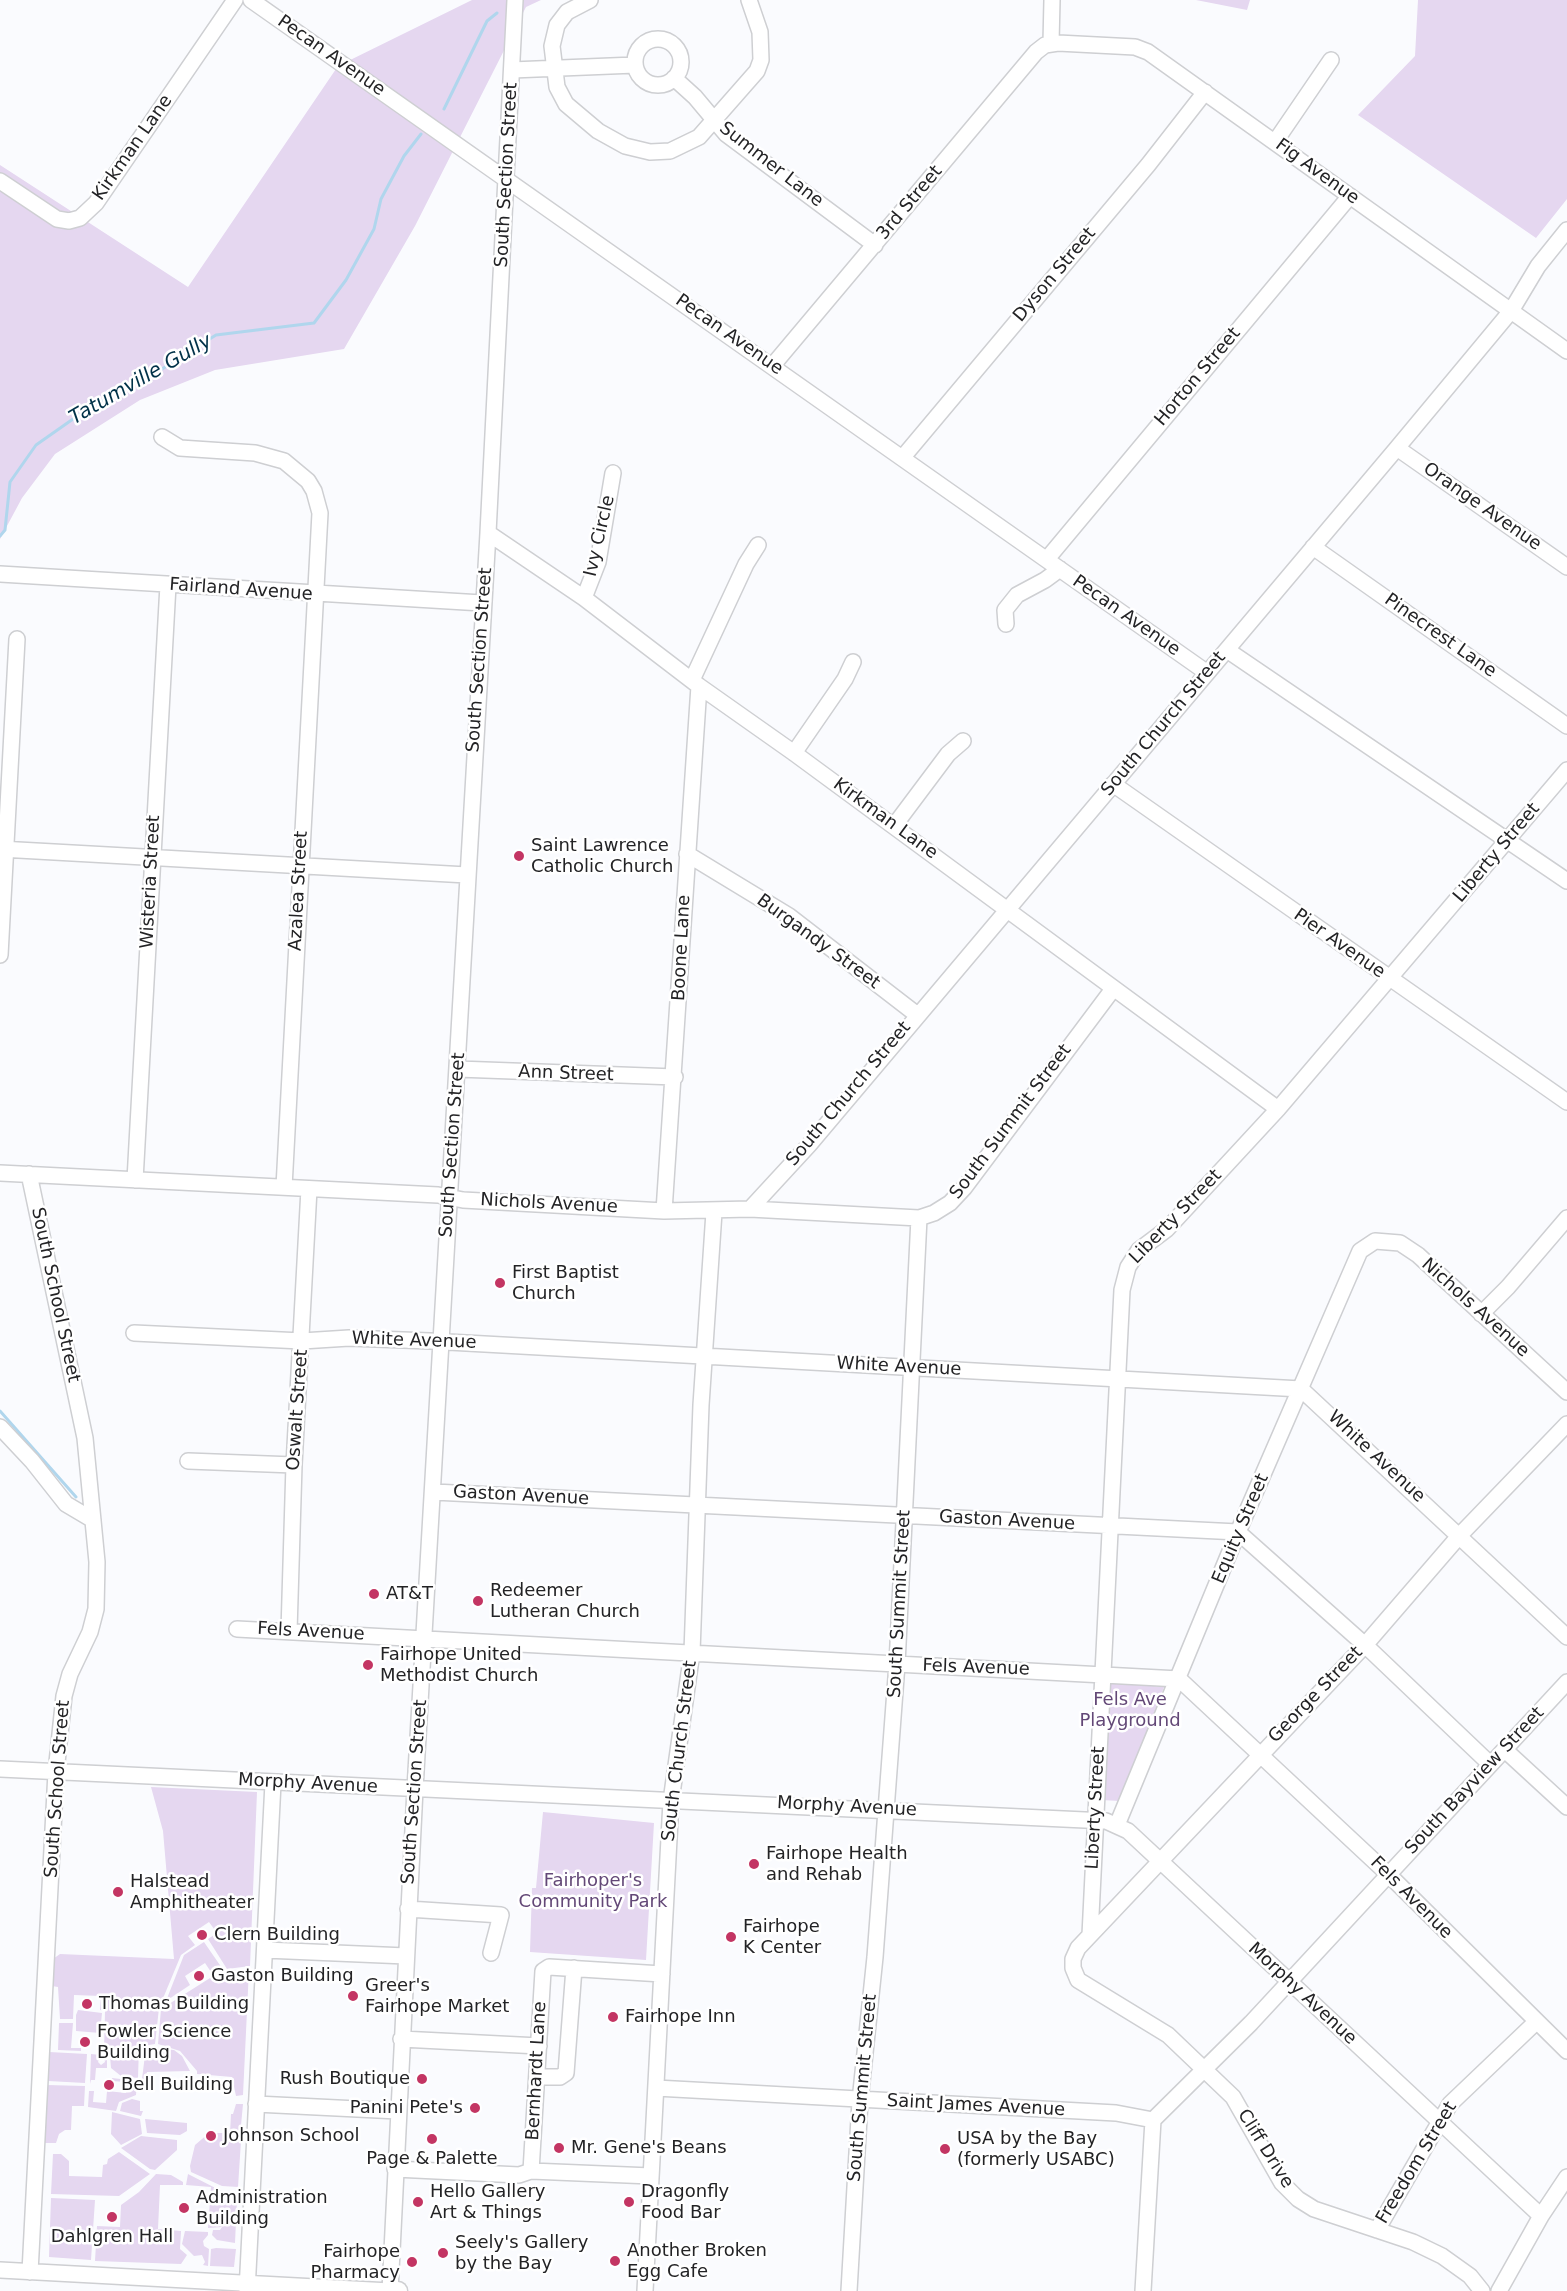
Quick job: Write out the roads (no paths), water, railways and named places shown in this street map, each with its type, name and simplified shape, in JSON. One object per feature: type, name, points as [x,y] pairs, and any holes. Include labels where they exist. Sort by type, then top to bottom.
[{"type":"main road","points":[[390,2291],[398,2291]]},
{"type":"street","name":"Kirkman Lane","points":[[0,181],[57,219],[69,221],[80,219],[101,195],[235,0]]},
{"type":"street","name":"Pecan Avenue","points":[[251,0],[1206,672]]},
{"type":"street","name":"South Section Street","points":[[390,2291],[408,1909],[458,1069],[482,603],[488,533],[514,0]]},
{"type":"street","points":[[590,0],[567,12],[557,25],[552,46],[557,87],[566,104],[598,131],[625,146],[650,152],[670,151],[690,144],[715,121],[752,77],[760,60],[760,32],[749,0]]},
{"type":"street","points":[[1051,43],[1052,0]]},
{"type":"street","points":[[665,39],[677,49],[681,64],[674,78],[661,85],[641,78],[634,65],[637,50],[642,44],[649,40],[665,39]]},
{"type":"street","name":"Fig Avenue","points":[[1051,43],[1142,48],[1567,351]]},
{"type":"street","name":"3rd Street","points":[[772,366],[1032,57],[1041,48],[1051,43]]},
{"type":"street","points":[[1275,142],[1331,60]]},
{"type":"street","points":[[512,70],[634,65]]},
{"type":"street","name":"Summer Lane","points":[[674,78],[695,97],[726,134],[875,245]]},
{"type":"street","name":"Dyson Street","points":[[903,457],[1148,165],[1205,92]]},
{"type":"street","name":"Horton Street","points":[[1047,559],[1350,196]]},
{"type":"street","name":"South Church Street","points":[[750,1209],[808,1145],[916,1014],[1397,448],[1511,311],[1538,266],[1567,230]]},
{"type":"street","name":"Azalea Street","points":[[162,437],[180,448],[272,457],[284,461],[300,473],[314,491],[320,513],[284,1187]]},
{"type":"street","name":"Orange Avenue","points":[[1397,448],[1567,567]]},
{"type":"street","name":"Ivy Circle","points":[[584,598],[598,562],[614,473]]},
{"type":"street","name":"Kirkman Lane","points":[[488,533],[584,598],[696,683],[1278,1109]]},
{"type":"street","name":"Boone Lane","points":[[664,1210],[675,1077],[696,683],[746,564],[758,545]]},
{"type":"street","name":"Pinecrest Lane","points":[[1313,547],[1567,726]]},
{"type":"street","points":[[1006,624],[1005,610],[1017,595],[1060,569]]},
{"type":"street","name":"Fairland Avenue","points":[[0,574],[316,595],[482,603]]},
{"type":"street","name":"Wisteria Street","points":[[135,1180],[168,585]]},
{"type":"street","points":[[0,955],[3,849],[17,639]]},
{"type":"street","points":[[1227,650],[1567,881]]},
{"type":"street","points":[[794,753],[845,679],[853,662]]},
{"type":"street","points":[[894,826],[948,754],[963,741]]},
{"type":"street","name":"Liberty Street","points":[[1090,1935],[1122,1290],[1133,1257],[1167,1229],[1278,1109],[1567,770]]},
{"type":"street","name":"Pier Avenue","points":[[1113,784],[1389,980],[1567,1102]]},
{"type":"street","points":[[3,849],[467,875]]},
{"type":"street","name":"Burgandy Street","points":[[687,854],[789,916],[916,1014]]},
{"type":"street","name":"South Summit Street","points":[[849,2291],[860,2101],[888,1810],[919,1218],[934,1214],[950,1203],[964,1188],[1113,989]]},
{"type":"street","name":"Ann Street","points":[[458,1069],[675,1077]]},
{"type":"street","name":"Nichols Avenue","points":[[0,1173],[284,1187],[664,1210],[714,1212],[750,1209],[919,1218]]},
{"type":"street","name":"South School Street","points":[[28,1174],[85,1438],[97,1562],[96,1609],[90,1632],[70,1674],[64,1696],[56,1772],[30,2272]]},
{"type":"street","name":"Oswalt Street","points":[[289,1631],[294,1465],[309,1189]]},
{"type":"street","name":"South Church Street","points":[[645,2291],[671,1801],[692,1652],[704,1356],[714,1212]]},
{"type":"street","points":[[1481,1314],[1508,1287],[1567,1218]]},
{"type":"street","name":"Nichols Avenue","points":[[1375,1241],[1400,1244],[1409,1249],[1567,1392]]},
{"type":"street","name":"Equity Street","points":[[1117,1825],[1238,1532],[1302,1389],[1354,1260],[1360,1251],[1375,1241]]},
{"type":"street","name":"White Avenue","points":[[134,1333],[302,1341],[349,1338],[441,1342],[1302,1389],[1567,1637]]},
{"type":"street","name":"George Street","points":[[1073,1968],[1075,1953],[1090,1935],[1365,1645],[1460,1535],[1567,1424]]},
{"type":"street","points":[[0,1427],[32,1461],[66,1504],[93,1520]]},
{"type":"street","points":[[188,1461],[294,1465]]},
{"type":"street","name":"Gaston Avenue","points":[[434,1492],[1238,1532]]},
{"type":"street","points":[[1238,1532],[1365,1645],[1490,1764]]},
{"type":"street","name":"Fels Avenue","points":[[237,1629],[692,1652],[897,1665],[1103,1673],[1179,1679],[1261,1753],[1388,1874],[1567,2051]]},
{"type":"street","name":"South Bayview Street","points":[[1153,2120],[1205,2070],[1567,1682]]},
{"type":"street","points":[[1505,1750],[1567,1807]]},
{"type":"street","name":"Morphy Avenue","points":[[0,1769],[1095,1819],[1117,1825],[1159,1860],[1540,2216]]},
{"type":"street","points":[[247,2287],[273,1782]]},
{"type":"street","points":[[408,1909],[501,1915],[491,1953]]},
{"type":"street","points":[[265,1950],[406,1956]]},
{"type":"street","name":"Bernhardt Lane","points":[[531,2171],[543,1971],[549,1967],[574,1968]]},
{"type":"street","points":[[537,2077],[560,2077],[566,2073],[574,1968],[662,1974]]},
{"type":"street","name":"Cliff Drive","points":[[1073,1968],[1078,1980],[1168,2035],[1233,2097],[1282,2183],[1298,2199],[1314,2210],[1413,2242],[1442,2256],[1470,2276],[1482,2291]]},
{"type":"street","name":"Freedom Street","points":[[1377,2230],[1450,2104],[1536,2022]]},
{"type":"street","points":[[402,2039],[539,2046]]},
{"type":"street","name":"Saint James Avenue","points":[[656,2088],[860,2101],[1116,2113],[1153,2120]]},
{"type":"street","points":[[256,2104],[398,2111]]},
{"type":"street","points":[[1143,2291],[1153,2120]]},
{"type":"street","points":[[395,2169],[519,2175],[531,2171],[651,2176]]},
{"type":"street","points":[[1499,2291],[1540,2216],[1567,2177]]},
{"type":"street","points":[[0,2270],[30,2272],[100,2284],[390,2291]]},
{"type":"waterway","name":"Tatumville Gully","points":[[444,109],[487,21],[497,13]]},
{"type":"waterway","name":"Tatumville Gully","points":[[0,536],[5,530],[10,482],[36,445],[93,405],[162,369],[216,335],[314,323],[346,280],[374,229],[381,199],[404,156],[421,134]]},
{"type":"waterway","name":"Tatumville Gully","points":[[0,1411],[76,1497]]},
{"type":"place","name":"Saint Lawrence Catholic Church","points":[[519,856]]},
{"type":"place","name":"First Baptist Church","points":[[500,1283]]},
{"type":"place","name":"AT&T","points":[[374,1594]]},
{"type":"place","name":"Redeemer Lutheran Church","points":[[478,1601]]},
{"type":"place","name":"Fairhope United Methodist Church","points":[[368,1665]]},
{"type":"place","name":"Fairhope Health and Rehab","points":[[754,1864]]},
{"type":"place","name":"Halstead Amphitheater","points":[[118,1892]]},
{"type":"place","name":"Clern Building","points":[[202,1935]]},
{"type":"place","name":"Fairhope K Center","points":[[731,1937]]},
{"type":"place","name":"Gaston Building","points":[[199,1976]]},
{"type":"place","name":"Greer's Fairhope Market","points":[[353,1996]]},
{"type":"place","name":"Thomas Building","points":[[87,2004]]},
{"type":"place","name":"Fairhope Inn","points":[[613,2017]]},
{"type":"place","name":"Fowler Science Building","points":[[85,2042]]},
{"type":"place","name":"Rush Boutique","points":[[422,2079]]},
{"type":"place","name":"Bell Building","points":[[109,2085]]},
{"type":"place","name":"Panini Pete's","points":[[475,2108]]},
{"type":"place","name":"Johnson School","points":[[211,2136]]},
{"type":"place","name":"Page & Palette","points":[[432,2139]]},
{"type":"place","name":"Mr. Gene's Beans","points":[[559,2148]]},
{"type":"place","name":"USA by the Bay (formerly USABC)","points":[[945,2149]]},
{"type":"place","name":"Hello Gallery Art & Things","points":[[418,2202]]},
{"type":"place","name":"Dragonfly Food Bar","points":[[629,2202]]},
{"type":"place","name":"Administration Building","points":[[184,2208]]},
{"type":"place","name":"Dahlgren Hall","points":[[112,2217]]},
{"type":"place","name":"Seely's Gallery by the Bay","points":[[443,2253]]},
{"type":"place","name":"Another Broken Egg Cafe","points":[[615,2261]]},
{"type":"place","name":"Fairhope Pharmacy","points":[[412,2262]]},
{"type":"park label","name":"Fels Ave Playground","points":[[1130,1710]]},
{"type":"park label","name":"Fairhoper's Community Park","points":[[593,1891]]}]
